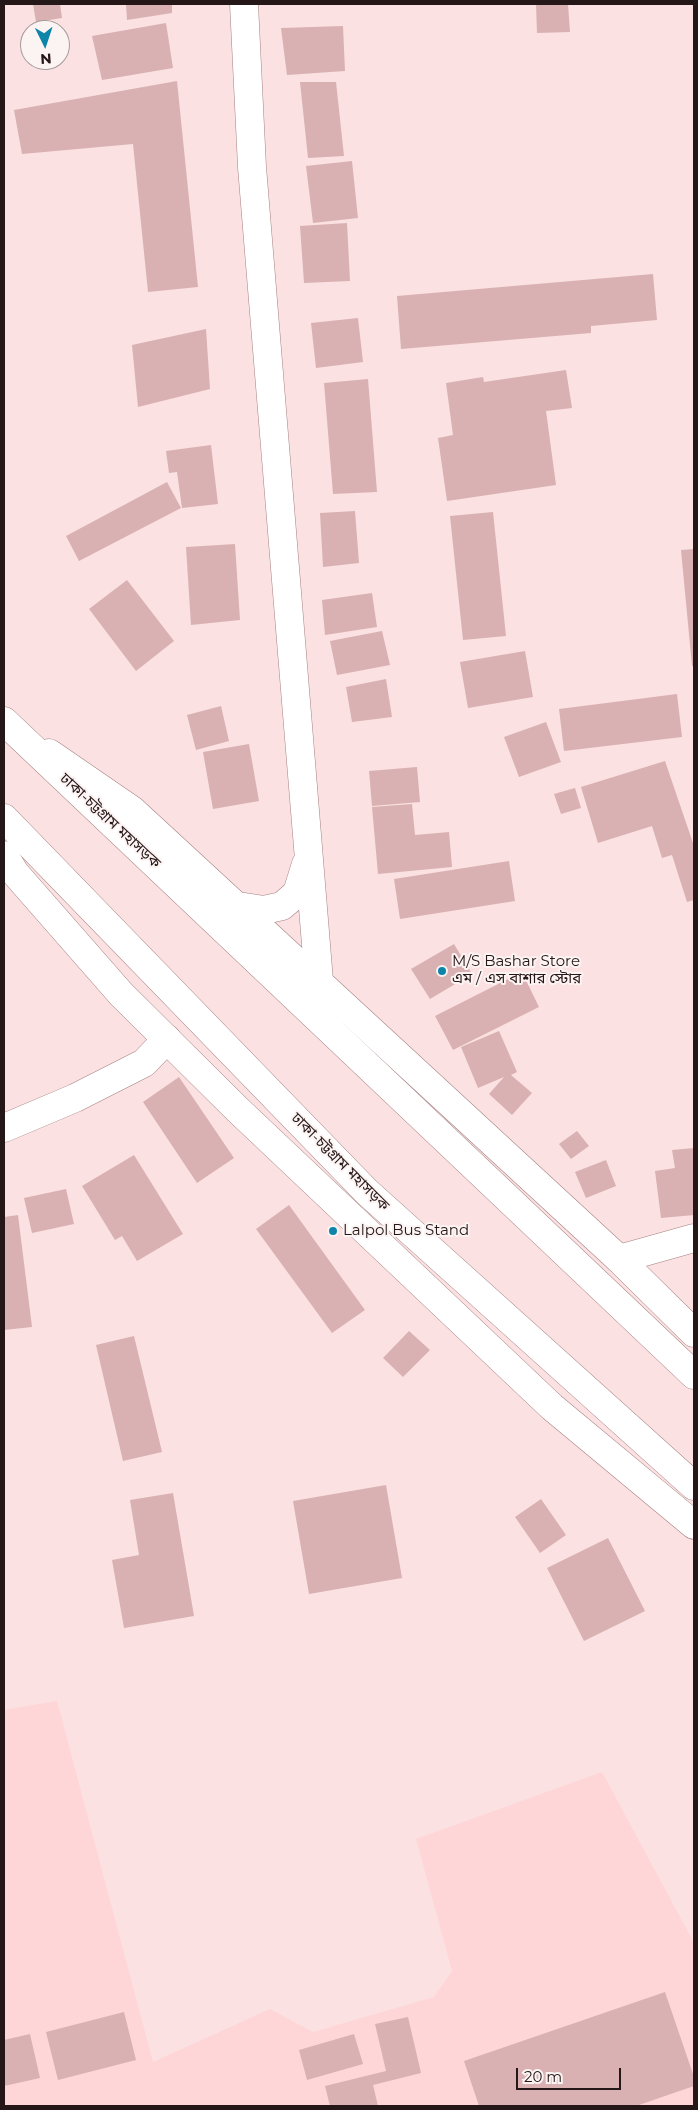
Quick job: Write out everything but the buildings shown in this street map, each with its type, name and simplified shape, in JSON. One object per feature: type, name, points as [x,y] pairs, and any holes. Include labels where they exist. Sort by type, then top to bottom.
[{"type":"main road","points":[[244,4],[252,167],[318,981]]},
{"type":"main road","points":[[4,721],[132,810],[619,1259],[694,1333]]},
{"type":"main road","name":"ঢাকা-চট্টগ্রাম মহাসড়ক","points":[[4,721],[694,1375]]},
{"type":"main road","name":"ঢাকা-চট্টগ্রাম মহাসড়ক","points":[[4,818],[367,1192],[694,1486]]},
{"type":"main road","points":[[238,906],[264,910],[282,906],[297,893],[303,878],[308,853]]},
{"type":"main road","points":[[4,855],[15,873],[121,994],[369,1236],[552,1407],[694,1525]]},
{"type":"main road","points":[[4,1128],[74,1098],[144,1063],[167,1039]]},
{"type":"main road","points":[[619,1259],[694,1238]]},
{"type":"shaded area","points":[[57,1701],[153,2062],[270,2009],[313,2032],[434,1997],[452,1971],[416,1839],[602,1772],[694,1943],[694,2106],[4,2106],[4,1710]]},
{"type":"place","name":"M/S Bashar Store এম / এস বাশার স্টোর","points":[[442,971]]},
{"type":"place","name":"Lalpol Bus Stand","points":[[333,1231]]}]
